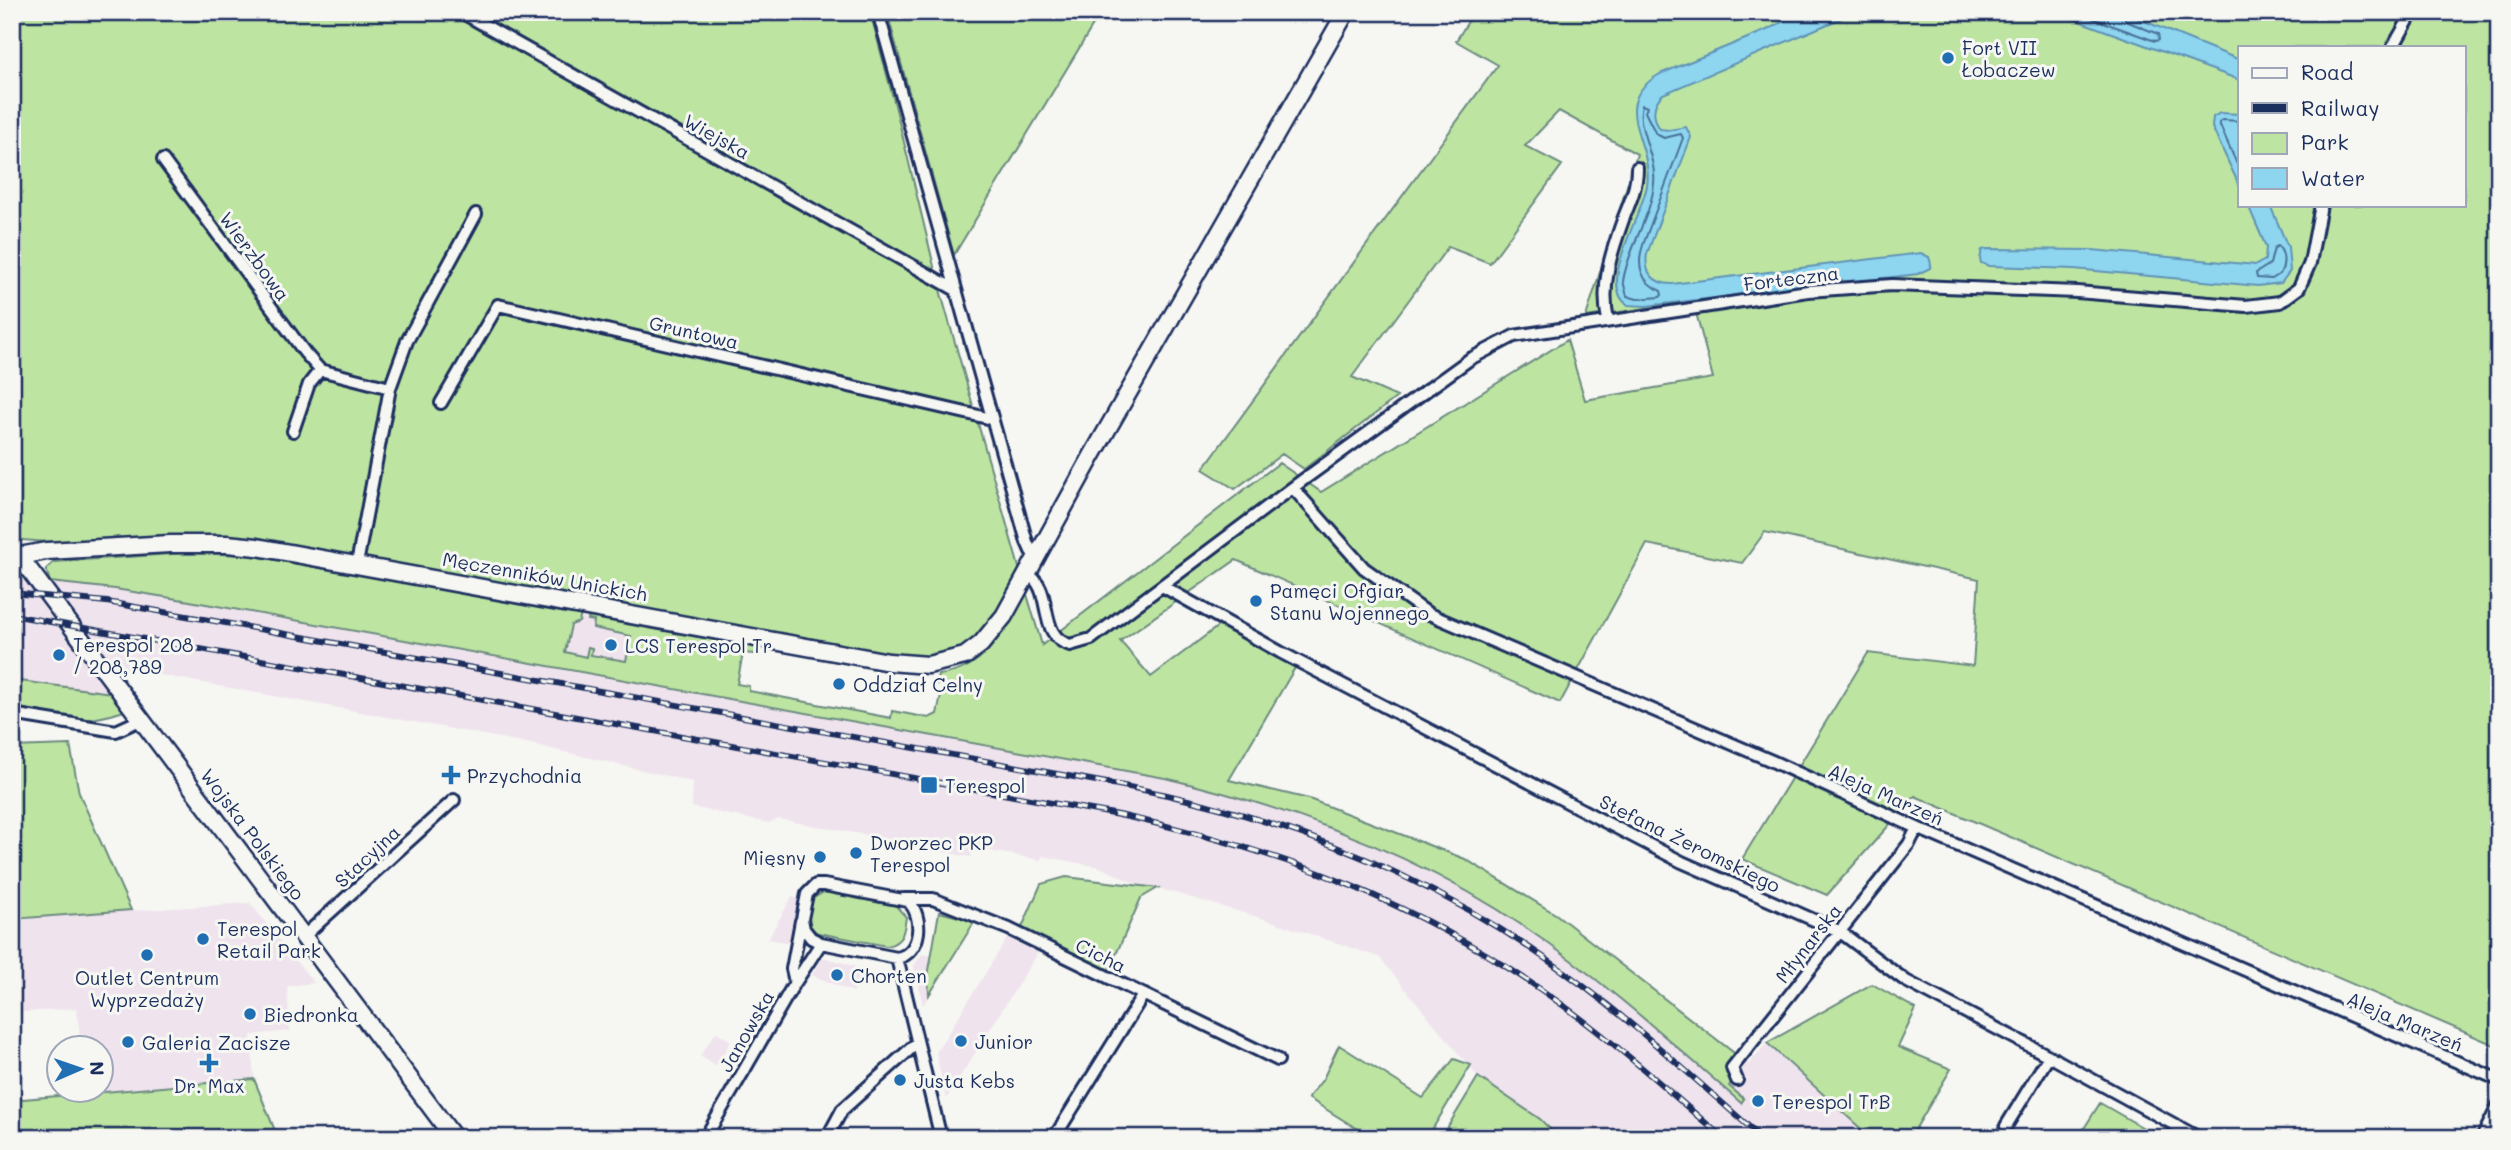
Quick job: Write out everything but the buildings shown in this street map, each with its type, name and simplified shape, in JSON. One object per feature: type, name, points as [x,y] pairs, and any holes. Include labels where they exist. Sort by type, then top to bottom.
[{"type":"main road","name":"Męczenników Unickich","points":[[19,556],[47,551],[207,543],[272,549],[916,666],[965,656],[981,644],[1004,616],[1346,12]]},
{"type":"main road","name":"Wojska Polskiego","points":[[19,556],[454,1138]]},
{"type":"street","name":"Wiejska","points":[[461,12],[956,290]]},
{"type":"street","points":[[878,12],[1027,542],[1031,551],[1037,555]]},
{"type":"street","points":[[2394,46],[2413,12]]},
{"type":"street","name":"Wierzbowa","points":[[163,160],[305,354],[320,370]]},
{"type":"street","points":[[1608,320],[1605,286],[1612,251],[1637,183],[1637,169]]},
{"type":"street","name":"Forteczna","points":[[1025,577],[1037,581],[1056,638],[1070,645],[1091,639],[1470,359],[1514,336],[1808,291],[1892,285],[2077,292],[2246,306],[2280,302],[2299,288],[2310,263],[2321,206]]},
{"type":"street","points":[[358,564],[390,388],[407,341],[476,214]]},
{"type":"street","name":"Gruntowa","points":[[441,403],[498,305],[992,419]]},
{"type":"street","points":[[293,431],[309,384],[320,370],[390,388]]},
{"type":"street","name":"Aleja Marzeń","points":[[1293,488],[1364,568],[1429,614],[1772,761],[1917,828],[2499,1080]]},
{"type":"street","name":"Stefana Żeromskiego","points":[[1162,586],[1280,652],[1682,862],[1839,931],[1906,982],[2199,1138]]},
{"type":"street","points":[[12,714],[116,731],[140,720]]},
{"type":"street","name":"Stacyjna","points":[[303,937],[454,800]]},
{"type":"street","name":"Młynarska","points":[[1737,1080],[1732,1068],[1909,844],[1917,828]]},
{"type":"street","name":"Cicha","points":[[795,982],[792,965],[807,894],[812,887],[820,885],[904,899],[933,899],[1009,929],[1278,1060]]},
{"type":"street","points":[[802,919],[807,934],[821,943],[897,958],[912,950],[918,923],[915,908],[904,899]]},
{"type":"street","name":"Janowska","points":[[705,1138],[795,982],[821,943]]},
{"type":"street","points":[[897,958],[941,1138]]},
{"type":"street","points":[[1054,1138],[1143,995]]},
{"type":"street","points":[[827,1138],[842,1110],[917,1042]]},
{"type":"street","points":[[2006,1126],[2049,1056]]},
{"type":"street","points":[[2482,1138],[2499,1104]]},
{"type":"shaded area","points":[[12,571],[16,571],[22,580],[49,582],[46,573],[564,615],[642,630],[636,670],[891,718],[892,711],[929,718],[940,713],[1309,799],[1465,859],[1557,915],[1749,1064],[1767,1043],[1871,1138],[1559,1138],[1540,1119],[1478,1077],[1379,957],[1268,920],[1158,888],[1143,887],[1100,867],[1042,856],[1041,860],[973,848],[971,857],[778,819],[769,823],[692,807],[693,782],[522,742],[112,666],[133,695],[12,680]]},
{"type":"shaded area","points":[[792,897],[798,899],[790,943],[768,939]]},
{"type":"shaded area","points":[[250,903],[314,983],[287,986],[290,1031],[251,1035],[254,1079],[116,1091],[116,1034],[80,1034],[77,1008],[12,1013],[12,919]]},
{"type":"shaded area","points":[[1008,937],[1039,951],[946,1099],[936,1053]]},
{"type":"shaded area","points":[[922,954],[931,956],[929,995],[923,1005],[914,966]]},
{"type":"shaded area","points":[[823,957],[863,969],[853,992],[812,975]]},
{"type":"shaded area","points":[[716,1032],[731,1041],[716,1066],[700,1056]]},
{"type":"green space","points":[[12,12],[870,12],[938,283],[1020,571],[1000,609],[983,633],[961,651],[944,657],[916,659],[282,544],[199,537],[48,542],[22,540],[12,527]]},
{"type":"green space","points":[[887,12],[1101,12],[954,255]]},
{"type":"green space","points":[[1474,12],[2499,12],[2499,1047],[1915,796],[1827,895],[1742,859],[1868,653],[1973,666],[1979,579],[1765,532],[1742,563],[1647,544],[1560,703],[1236,560],[1120,641],[1151,677],[1221,624],[1296,666],[1229,780],[1309,799],[1465,859],[1557,915],[1738,1056],[1726,1073],[1733,1079],[1729,1086],[1744,1099],[1741,1103],[1582,969],[1485,902],[1398,856],[1352,836],[1259,804],[1165,778],[184,600],[50,582],[46,569],[54,562],[186,553],[248,555],[581,614],[579,622],[571,625],[565,652],[586,657],[588,647],[592,648],[591,655],[626,661],[631,636],[593,628],[594,621],[588,620],[589,616],[759,647],[755,654],[743,653],[737,684],[749,686],[749,691],[891,718],[892,711],[929,718],[937,714],[943,686],[936,684],[938,675],[955,672],[981,657],[1002,633],[1026,591],[1042,645],[1279,463],[1321,492],[1567,340],[1585,400],[1713,378],[1693,301],[1586,317],[1637,154],[1559,111],[1525,146],[1562,165],[1490,263],[1448,247],[1352,377],[1397,397],[1304,469],[1282,454],[1235,489],[1203,469],[1498,65],[1456,41]]},
{"type":"green space","points":[[12,680],[112,693],[124,711],[82,720],[12,714]]},
{"type":"green space","points":[[70,745],[79,793],[131,910],[12,919],[12,747]]},
{"type":"green space","points":[[1066,877],[1158,888],[1141,898],[1106,977],[1019,934],[1041,884]]},
{"type":"green space","points":[[824,892],[896,906],[906,917],[902,936],[887,946],[818,933],[809,927],[808,918],[812,899]]},
{"type":"green space","points":[[939,912],[975,921],[929,995],[928,976]]},
{"type":"green space","points":[[1872,984],[1916,1009],[1898,1047],[1951,1069],[1910,1138],[1871,1138],[1767,1043]]},
{"type":"green space","points":[[1339,1045],[1423,1098],[1454,1059],[1471,1065],[1427,1138],[1372,1138],[1308,1098],[1323,1079]]},
{"type":"green space","points":[[1478,1077],[1540,1119],[1559,1138],[1441,1138]]},
{"type":"green space","points":[[254,1079],[278,1138],[12,1138],[12,1100],[46,1097],[46,1104],[116,1104],[116,1091]]},
{"type":"green space","points":[[2100,1103],[2161,1138],[2078,1138]]},
{"type":"water","points":[[1801,12],[1856,12],[1663,94],[1657,102],[1655,115],[1660,129],[1686,127],[1691,137],[1647,254],[1647,266],[1651,276],[1660,282],[1672,284],[1921,253],[1929,257],[1930,268],[1918,274],[1646,306],[1628,305],[1619,295],[1619,266],[1647,185],[1647,169],[1634,111],[1636,98],[1644,86],[1660,74],[1767,30]]},
{"type":"water","points":[[2054,12],[2122,12],[2238,59],[2238,79]]},
{"type":"water","points":[[2220,113],[2238,114],[2238,183],[2212,127],[2213,117]]},
{"type":"water","points":[[2248,206],[2270,206],[2288,247],[2290,271],[2281,283],[2258,286],[2074,269],[1989,266],[1981,263],[1980,259],[1982,250],[1986,249],[2092,250],[2256,265],[2265,260],[2266,247]]},
{"type":"railway","points":[[12,593],[107,602],[209,620],[1129,787],[1240,814],[1347,851],[1399,874],[1498,928],[1575,979],[1762,1138]]},
{"type":"railway","points":[[12,615],[1119,815],[1239,846],[1352,886],[1406,911],[1512,970],[1605,1037],[1723,1138]]},
{"type":"place","name":"Fort VII Łobaczew","points":[[1948,58]]},
{"type":"place","name":"Pamęci Ofgiar Stanu Wojennego","points":[[1256,601]]},
{"type":"place","name":"LCS Terespol Tr","points":[[611,645]]},
{"type":"place","name":"Terespol 208 / 208,789","points":[[59,655]]},
{"type":"place","name":"Oddział Celny","points":[[839,684]]},
{"type":"place","name":"Przychodnia","points":[[451,775]]},
{"type":"place","name":"Terespol","points":[[929,785]]},
{"type":"place","name":"Dworzec PKP Terespol","points":[[856,853]]},
{"type":"place","name":"Mięsny","points":[[820,857]]},
{"type":"place","name":"Terespol Retail Park","points":[[203,939]]},
{"type":"place","name":"Outlet Centrum Wyprzedaży","points":[[147,955]]},
{"type":"place","name":"Chorten","points":[[837,975]]},
{"type":"place","name":"Biedronka","points":[[250,1014]]},
{"type":"place","name":"Junior","points":[[961,1041]]},
{"type":"place","name":"Galeria Zacisze","points":[[128,1042]]},
{"type":"place","name":"Dr. Max","points":[[209,1063]]},
{"type":"place","name":"Justa Kebs","points":[[900,1080]]},
{"type":"place","name":"Terespol TrB","points":[[1758,1101]]}]
